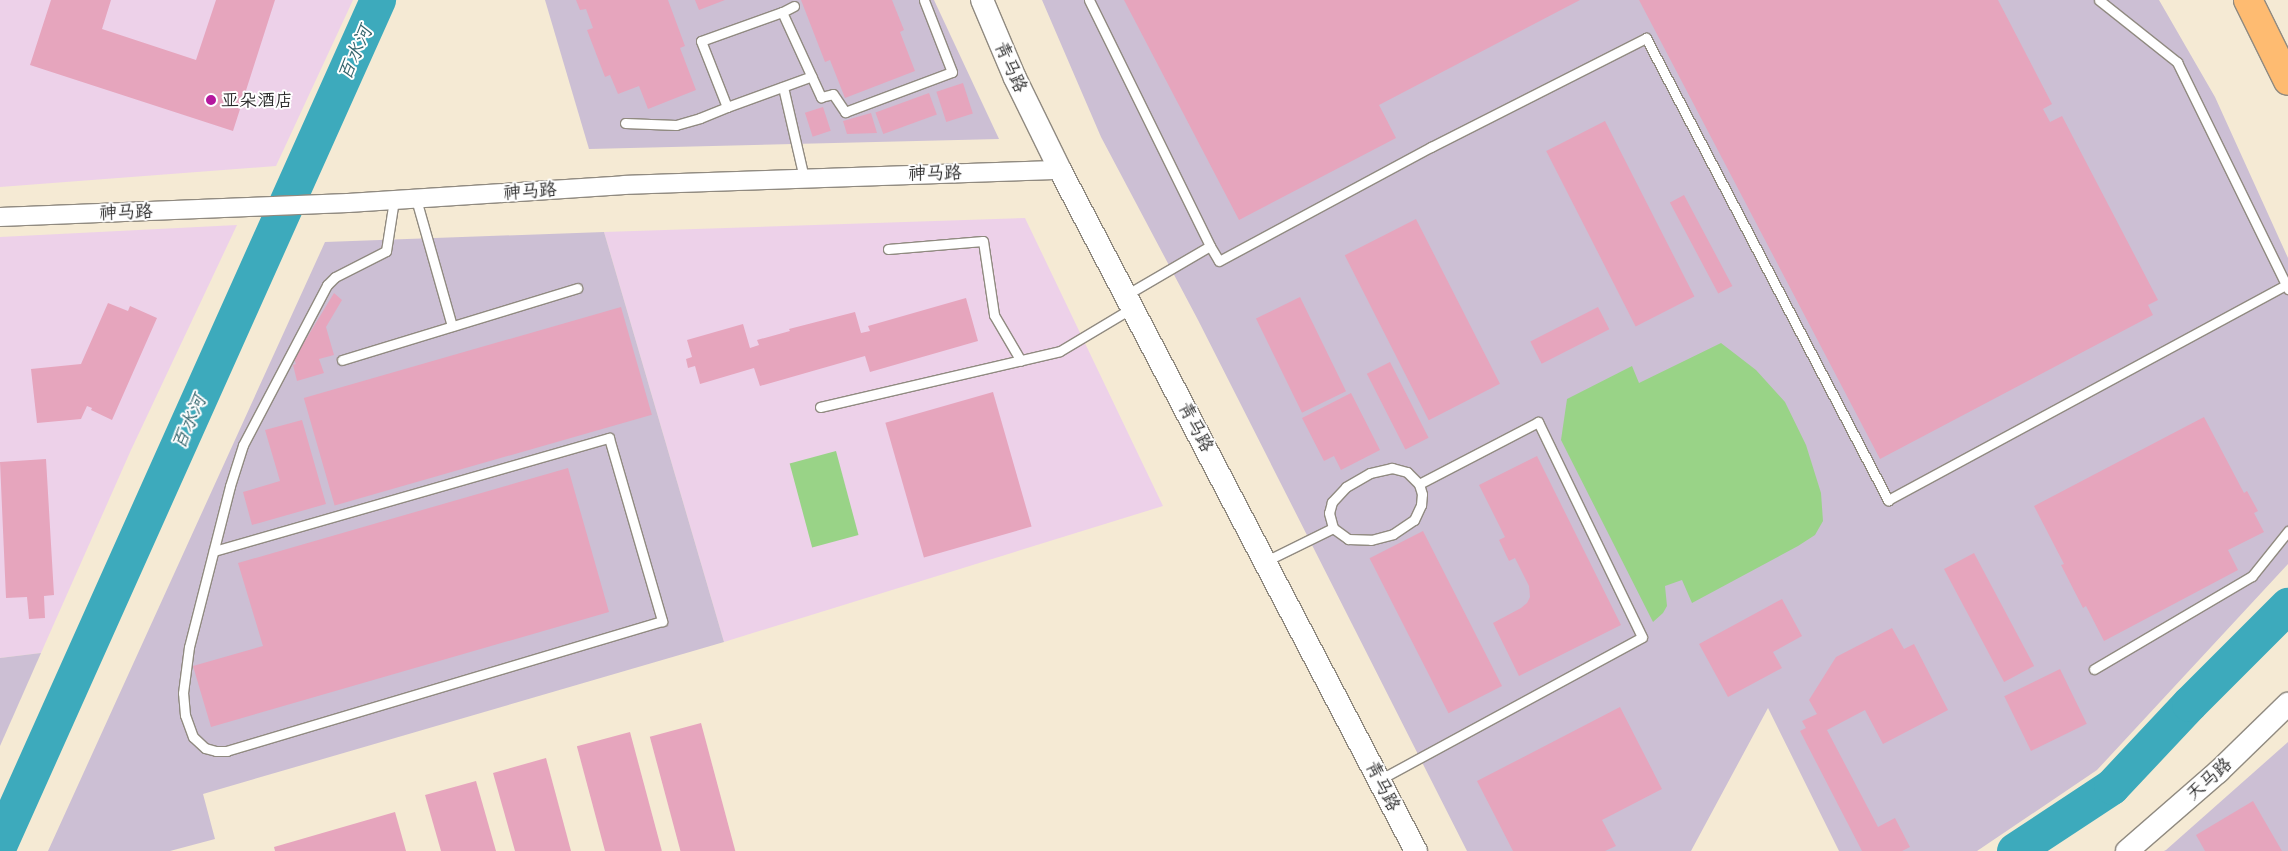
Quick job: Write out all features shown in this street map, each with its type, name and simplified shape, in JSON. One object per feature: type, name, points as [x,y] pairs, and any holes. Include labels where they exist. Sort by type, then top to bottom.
[{"type":"main road","points":[[2248,0],[2288,81]]},
{"type":"street","name":"青马路","points":[[982,0],[1015,78],[1060,170],[1416,851]]},
{"type":"street","name":"神马路","points":[[0,217],[348,203],[624,185],[1060,170]]},
{"type":"street","name":"天马路","points":[[2127,851],[2218,772],[2288,704]]},
{"type":"lane","points":[[782,12],[821,97],[833,94],[845,112],[952,72],[924,0]]},
{"type":"lane","points":[[1089,0],[1219,261],[1431,147],[1646,38],[1888,500],[2287,288],[2177,62],[2099,0]]},
{"type":"lane","points":[[727,107],[701,41],[794,6]]},
{"type":"lane","points":[[625,123],[676,125],[700,118],[812,76]]},
{"type":"lane","points":[[783,87],[804,178]]},
{"type":"lane","points":[[416,199],[452,326]]},
{"type":"lane","points":[[214,551],[609,438],[662,621],[236,748],[216,752],[205,748],[193,737],[182,693],[189,647],[230,486],[243,445],[327,285],[335,277],[386,252],[394,200]]},
{"type":"lane","points":[[888,249],[982,241],[994,315],[1021,361]]},
{"type":"lane","points":[[820,407],[1060,351],[1210,246]]},
{"type":"lane","points":[[342,360],[577,288]]},
{"type":"lane","points":[[1379,780],[1642,637],[1538,422],[1420,484]]},
{"type":"lane","points":[[1392,468],[1407,472],[1420,484],[1422,494],[1421,505],[1414,520],[1393,534],[1371,540],[1348,539],[1333,528],[1329,513],[1332,502],[1346,487],[1370,473],[1392,468]]},
{"type":"lane","points":[[1266,561],[1333,528]]},
{"type":"lane","points":[[2094,669],[2252,576],[2288,531]]},
{"type":"shaded area","points":[[0,0],[353,0],[276,166],[0,187]]},
{"type":"shaded area","points":[[545,0],[934,0],[999,139],[589,149]]},
{"type":"shaded area","points":[[1042,0],[2159,0],[2215,97],[2288,258],[2288,564],[2097,770],[1977,851],[1839,851],[1768,708],[1691,851],[1467,851],[1198,320],[1101,137]]},
{"type":"shaded area","points":[[1025,218],[1163,506],[724,642],[604,232]]},
{"type":"shaded area","points":[[237,225],[131,450],[41,653],[0,658],[0,237]]},
{"type":"shaded area","points":[[604,232],[724,642],[203,794],[215,839],[170,851],[48,851],[325,242]]},
{"type":"shaded area","points":[[41,653],[0,746],[0,658]]},
{"type":"shaded area","points":[[2288,742],[2288,851],[2164,851],[2166,850]]},
{"type":"green space","points":[[1721,343],[1756,370],[1785,402],[1806,445],[1821,493],[1823,521],[1815,535],[1798,546],[1692,603],[1682,580],[1665,586],[1667,606],[1663,613],[1653,622],[1561,440],[1567,399],[1632,366],[1639,383]]},
{"type":"green space","points":[[836,451],[859,535],[812,547],[790,463]]},
{"type":"building","points":[[51,0],[111,0],[102,29],[196,60],[216,0],[275,0],[233,131],[30,65]]},
{"type":"building","points":[[576,0],[668,0],[685,46],[680,48],[696,90],[648,109],[639,86],[618,94],[610,75],[605,77],[587,30],[593,28],[586,9],[580,10]]},
{"type":"building","points":[[695,0],[725,0],[699,10]]},
{"type":"building","points":[[801,0],[892,0],[904,30],[900,32],[915,71],[845,98],[830,60],[825,62]]},
{"type":"building","points":[[1124,0],[1580,0],[1379,105],[1396,138],[1239,220]]},
{"type":"building","points":[[1639,0],[1998,0],[2052,104],[2043,109],[2050,122],[2062,116],[2158,300],[2148,305],[2153,315],[1880,459]]},
{"type":"building","points":[[963,83],[973,113],[946,122],[936,92]]},
{"type":"building","points":[[929,93],[937,115],[883,134],[875,112]]},
{"type":"building","points":[[823,107],[831,131],[813,137],[805,113]]},
{"type":"building","points":[[871,113],[877,133],[847,134],[843,121]]},
{"type":"building","points":[[1605,121],[1694,297],[1636,326],[1546,151]]},
{"type":"building","points":[[1684,195],[1732,286],[1718,293],[1670,203]]},
{"type":"building","points":[[1416,219],[1500,384],[1429,420],[1345,255]]},
{"type":"building","points":[[334,293],[342,300],[326,327],[334,355],[319,359],[324,373],[297,381],[293,365],[296,364],[294,359]]},
{"type":"building","points":[[1300,297],[1346,391],[1302,413],[1256,318]]},
{"type":"building","points":[[966,298],[978,341],[870,372],[865,356],[760,386],[754,368],[700,384],[695,366],[688,368],[686,359],[692,357],[687,340],[743,324],[750,348],[759,345],[757,340],[790,331],[789,329],[855,312],[861,333],[870,331],[868,326]]},
{"type":"building","points":[[108,303],[128,311],[130,306],[157,318],[112,420],[91,410],[92,408],[87,406],[81,419],[37,423],[31,369],[81,364]]},
{"type":"building","points":[[621,307],[652,415],[335,506],[304,398]]},
{"type":"building","points":[[1598,307],[1609,329],[1542,364],[1530,342]]},
{"type":"building","points":[[1390,362],[1429,438],[1405,450],[1367,374]]},
{"type":"building","points":[[993,392],[1032,527],[924,557],[885,423]]},
{"type":"building","points":[[1351,393],[1380,450],[1341,470],[1334,456],[1324,461],[1302,418]]},
{"type":"building","points":[[2204,417],[2244,493],[2247,491],[2258,511],[2254,513],[2264,532],[2228,550],[2238,570],[2104,641],[2086,606],[2083,608],[2061,565],[2064,564],[2034,506]]},
{"type":"building","points":[[302,420],[326,504],[252,525],[243,492],[280,481],[265,430]]},
{"type":"building","points":[[1537,456],[1621,625],[1519,676],[1493,623],[1527,603],[1530,597],[1529,586],[1515,558],[1509,561],[1499,540],[1505,537],[1479,485]]},
{"type":"building","points":[[46,459],[54,595],[44,596],[45,618],[29,619],[27,597],[6,598],[0,462]]},
{"type":"building","points":[[568,468],[609,612],[211,727],[193,666],[263,646],[238,563]]},
{"type":"building","points":[[1423,531],[1502,686],[1449,713],[1370,558]]},
{"type":"building","points":[[1974,553],[2034,666],[2004,682],[1944,569]]},
{"type":"building","points":[[1782,599],[1802,636],[1773,652],[1782,668],[1728,697],[1699,644]]},
{"type":"building","points":[[1892,628],[1904,649],[1914,644],[1948,710],[1883,744],[1865,710],[1827,730],[1878,827],[1895,818],[1910,847],[1902,851],[1862,851],[1800,731],[1806,728],[1802,721],[1817,714],[1809,700],[1836,657]]},
{"type":"building","points":[[2060,669],[2087,724],[2031,751],[2004,696]]},
{"type":"building","points":[[1620,707],[1662,789],[1602,820],[1616,846],[1605,851],[1513,851],[1477,781]]},
{"type":"building","points":[[701,723],[735,851],[680,851],[650,737]]},
{"type":"building","points":[[630,732],[662,851],[605,851],[577,746]]},
{"type":"building","points":[[546,758],[571,851],[515,851],[493,773]]},
{"type":"building","points":[[476,781],[496,851],[441,851],[425,795]]},
{"type":"building","points":[[2253,801],[2282,851],[2205,851],[2196,835]]},
{"type":"building","points":[[395,812],[406,851],[275,851],[274,847]]},
{"type":"waterway","name":"百水河","points":[[0,844],[378,0]]},
{"type":"waterway","points":[[2015,851],[2112,787],[2190,704],[2288,606]]},
{"type":"place","name":"亚朵酒店","points":[[211,100]]}]
